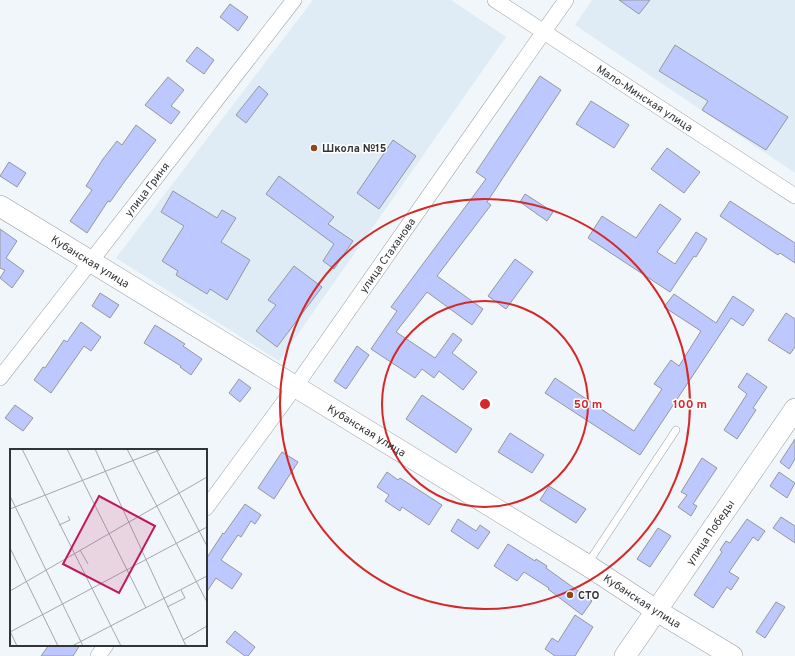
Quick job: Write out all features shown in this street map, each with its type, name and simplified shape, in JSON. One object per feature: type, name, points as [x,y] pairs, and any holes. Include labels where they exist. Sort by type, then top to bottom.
[{"type":"street","name":"улица Гриня","points":[[0,378],[294,0]]},
{"type":"street","name":"Мало-Минская улица","points":[[495,0],[795,196]]},
{"type":"street","name":"улица Стаханова","points":[[207,507],[294,387],[566,0]]},
{"type":"street","name":"Кубанская улица","points":[[0,206],[587,565],[657,611],[732,656]]},
{"type":"street","name":"улица Победы","points":[[625,656],[795,409]]},
{"type":"street","points":[[98,656],[105,646]]},
{"type":"lane","points":[[587,565],[676,430]]},
{"type":"shaded area","name":"Школа №15","points":[[313,0],[451,0],[506,37],[279,361],[116,258]]},
{"type":"shaded area","points":[[592,0],[795,0],[795,173],[575,25]]},
{"type":"building","points":[[619,0],[650,0],[639,14]]},
{"type":"building","points":[[230,4],[248,17],[238,31],[220,17]]},
{"type":"building","points":[[675,45],[788,117],[766,150],[702,110],[708,101],[659,71]]},
{"type":"building","points":[[197,47],[214,60],[204,74],[186,61]]},
{"type":"building","points":[[540,76],[561,90],[487,202],[491,205],[437,276],[483,309],[472,325],[427,292],[396,332],[435,358],[453,333],[462,340],[452,353],[477,372],[463,390],[439,371],[434,378],[422,369],[415,378],[371,349],[397,311],[391,307],[486,179],[476,172]]},
{"type":"building","points":[[168,77],[184,90],[171,106],[180,112],[171,124],[145,105]]},
{"type":"building","points":[[259,86],[268,94],[246,123],[236,115]]},
{"type":"building","points":[[591,101],[629,125],[614,148],[576,124]]},
{"type":"building","points":[[136,125],[156,140],[110,202],[108,201],[87,233],[70,221],[92,190],[86,186],[103,159],[117,141],[122,145]]},
{"type":"building","points":[[393,140],[416,156],[379,209],[357,193]]},
{"type":"building","points":[[667,148],[700,172],[684,193],[651,169]]},
{"type":"building","points":[[9,162],[26,173],[17,187],[0,176]]},
{"type":"building","points":[[279,176],[334,217],[328,224],[353,241],[334,269],[323,261],[334,244],[266,194]]},
{"type":"building","points":[[173,191],[217,218],[222,210],[236,218],[221,242],[250,260],[227,300],[210,289],[207,294],[176,275],[178,271],[162,261],[184,226],[161,212]]},
{"type":"building","points":[[525,194],[553,212],[547,221],[520,202]]},
{"type":"building","points":[[730,201],[795,243],[795,263],[780,253],[778,255],[720,216]]},
{"type":"building","points":[[660,204],[681,219],[657,252],[675,264],[696,232],[707,239],[696,257],[694,256],[670,292],[588,238],[602,216],[636,238]]},
{"type":"building","points":[[0,229],[17,241],[6,258],[24,271],[12,288],[0,278],[5,270],[0,268]]},
{"type":"building","points":[[515,259],[533,272],[506,309],[488,296]]},
{"type":"building","points":[[294,266],[322,287],[277,347],[256,331],[276,305],[268,300]]},
{"type":"building","points":[[100,293],[119,305],[110,318],[92,306]]},
{"type":"building","points":[[674,294],[716,323],[733,296],[754,310],[743,326],[731,318],[640,455],[545,393],[555,378],[634,431],[662,389],[654,384],[671,360],[679,366],[701,331],[664,307]]},
{"type":"building","points":[[786,313],[795,319],[795,347],[790,354],[768,340]]},
{"type":"building","points":[[81,322],[101,337],[91,351],[84,346],[51,393],[34,380],[43,367],[45,368],[64,340],[67,342]]},
{"type":"building","points":[[155,325],[185,344],[183,346],[202,359],[191,375],[180,367],[181,366],[144,343]]},
{"type":"building","points":[[357,346],[369,355],[346,389],[334,381]]},
{"type":"building","points":[[747,373],[767,387],[753,408],[756,410],[737,439],[724,430],[747,394],[738,387]]},
{"type":"building","points":[[239,379],[251,388],[240,402],[229,393]]},
{"type":"building","points":[[422,395],[472,429],[456,453],[406,419]]},
{"type":"building","points":[[15,405],[33,418],[23,431],[5,418]]},
{"type":"building","points":[[510,433],[544,455],[532,473],[498,452]]},
{"type":"building","points":[[795,439],[795,459],[789,469],[780,462]]},
{"type":"building","points":[[282,452],[298,462],[274,499],[258,488]]},
{"type":"building","points":[[702,458],[717,468],[693,504],[697,506],[691,516],[678,507],[687,495],[681,492]]},
{"type":"building","points":[[387,472],[398,480],[400,478],[442,505],[429,525],[402,507],[400,511],[385,501],[389,495],[377,487]]},
{"type":"building","points":[[779,472],[795,483],[787,498],[770,486]]},
{"type":"building","points":[[549,486],[586,509],[576,523],[540,500]]},
{"type":"building","points":[[245,504],[261,515],[255,524],[251,521],[241,537],[238,535],[221,560],[242,574],[232,589],[216,578],[207,592],[207,557],[223,533],[224,534]]},
{"type":"building","points":[[781,517],[795,526],[795,543],[773,528]]},
{"type":"building","points":[[458,519],[476,531],[480,525],[490,532],[478,549],[451,531]]},
{"type":"building","points":[[747,519],[765,531],[758,541],[753,537],[729,572],[739,578],[731,590],[727,587],[713,608],[694,595],[722,552],[720,550],[726,541],[730,543]]},
{"type":"building","points":[[658,528],[671,536],[650,567],[637,559]]},
{"type":"building","points":[[508,544],[535,561],[536,559],[547,566],[546,568],[592,601],[582,615],[548,589],[549,588],[524,572],[517,581],[494,566]]},
{"type":"building","points":[[776,602],[785,607],[765,638],[756,632]]},
{"type":"building","points":[[575,615],[593,627],[575,656],[555,656],[545,649],[552,638],[558,642]]},
{"type":"building","points":[[235,631],[255,647],[248,656],[245,656],[226,642]]},
{"type":"building","points":[[48,646],[79,646],[73,656],[41,656]]},
{"type":"place","name":"Школа №15","points":[[314,148]]},
{"type":"place","name":"СТО","points":[[570,595]]}]
